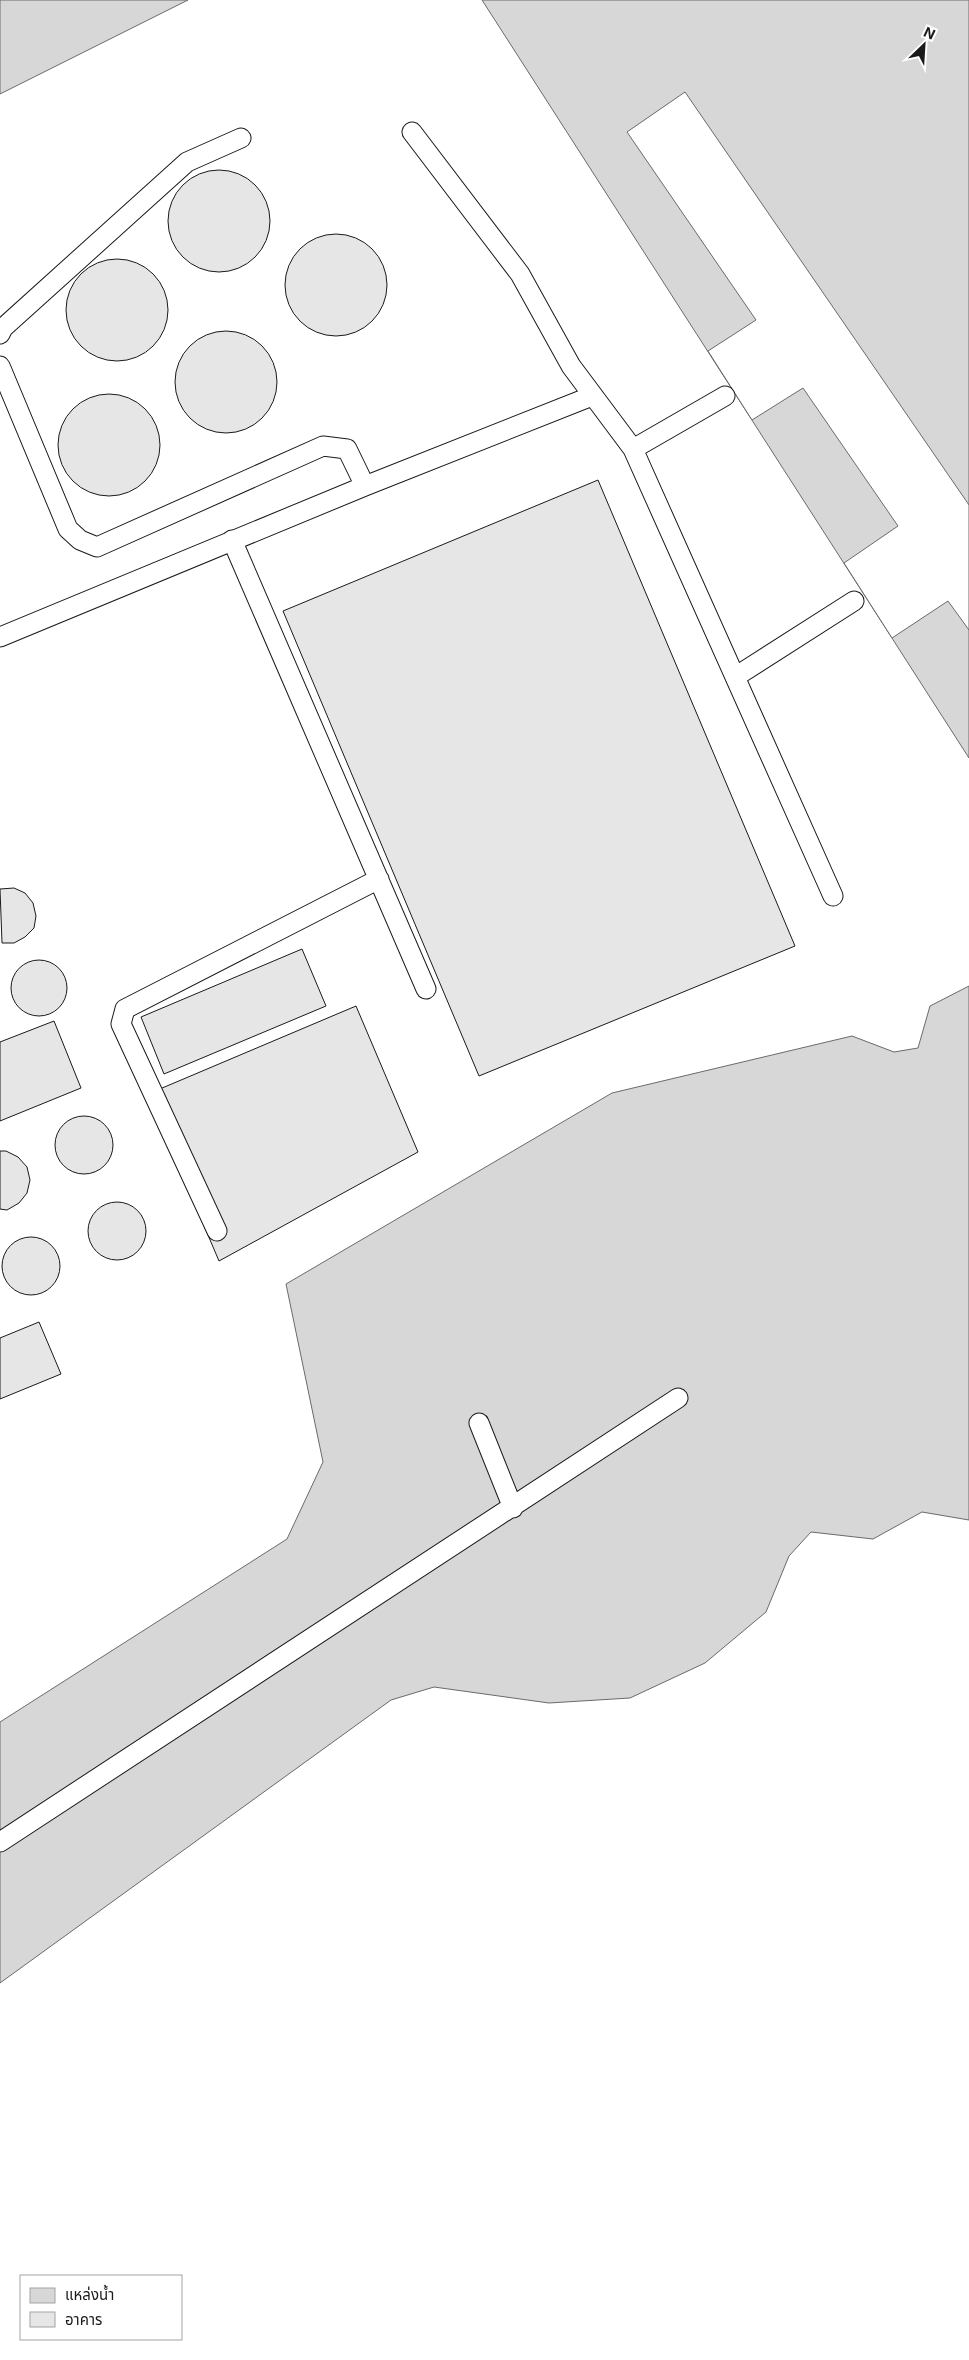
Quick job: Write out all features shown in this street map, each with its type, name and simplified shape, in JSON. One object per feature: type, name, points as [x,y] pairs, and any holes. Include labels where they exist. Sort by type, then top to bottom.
[{"type":"lane","points":[[412,132],[520,274],[571,366],[633,449],[833,896]]},
{"type":"lane","points":[[0,334],[3,328],[187,162],[240,138]]},
{"type":"lane","points":[[0,366],[68,529],[80,540],[96,547],[323,446],[347,449],[365,486]]},
{"type":"lane","points":[[0,637],[232,540],[592,396]]},
{"type":"lane","points":[[633,449],[725,396]]},
{"type":"lane","points":[[232,540],[426,989]]},
{"type":"lane","points":[[735,678],[854,601]]},
{"type":"lane","points":[[217,1231],[121,1024],[126,1009],[379,879]]},
{"type":"lane","points":[[0,1842],[513,1508],[678,1398]]},
{"type":"lane","points":[[479,1423],[513,1508]]},
{"type":"water","points":[[0,0],[188,0],[0,94]]},
{"type":"water","points":[[482,0],[969,0],[969,758]]},
{"type":"water","points":[[969,986],[969,1520],[922,1512],[873,1539],[811,1532],[789,1556],[766,1612],[705,1663],[630,1698],[549,1703],[434,1687],[391,1700],[0,1983],[0,1722],[287,1539],[323,1462],[286,1284],[612,1093],[852,1036],[894,1052],[918,1048],[930,1006]]},
{"type":"pier","points":[[685,92],[969,505],[969,630],[948,601],[892,638],[844,563],[898,526],[803,388],[752,420],[708,351],[756,320],[627,132]]},
{"type":"building","points":[[219,170],[238,174],[255,185],[266,202],[270,221],[266,240],[255,257],[238,268],[219,272],[200,268],[183,257],[172,240],[168,221],[172,202],[183,185],[200,174]]},
{"type":"building","points":[[336,234],[356,238],[372,249],[383,265],[387,285],[383,305],[372,321],[356,332],[336,336],[316,332],[300,321],[289,305],[285,285],[289,265],[300,249],[316,238]]},
{"type":"building","points":[[117,259],[137,263],[153,274],[164,290],[168,310],[164,330],[153,346],[137,357],[117,361],[97,357],[81,346],[70,330],[66,310],[70,290],[81,274],[97,263]]},
{"type":"building","points":[[226,331],[246,335],[262,346],[273,362],[277,382],[273,402],[262,418],[246,429],[226,433],[206,429],[190,418],[179,402],[175,382],[179,362],[190,346],[206,335]]},
{"type":"building","points":[[109,394],[128,398],[145,409],[156,426],[160,445],[156,464],[145,481],[128,492],[109,496],[90,492],[73,481],[62,464],[58,445],[62,426],[73,409],[90,398]]},
{"type":"building","points":[[598,480],[795,946],[479,1076],[283,611]]},
{"type":"building","points":[[14,888],[25,893],[33,903],[36,916],[34,928],[25,937],[14,943],[2,943],[0,889]]},
{"type":"building","points":[[302,949],[326,1006],[164,1074],[141,1017]]},
{"type":"building","points":[[39,960],[50,962],[59,968],[65,977],[67,988],[65,999],[59,1008],[50,1014],[39,1016],[28,1014],[19,1008],[13,999],[11,988],[13,977],[19,968],[28,962]]},
{"type":"building","points":[[356,1006],[418,1152],[219,1261],[148,1094]]},
{"type":"building","points":[[54,1021],[81,1088],[0,1121],[0,1042]]},
{"type":"building","points":[[78,1116],[90,1116],[105,1124],[113,1139],[113,1151],[105,1166],[90,1174],[78,1174],[63,1166],[55,1151],[55,1139],[63,1124]]},
{"type":"building","points":[[0,1151],[6,1151],[18,1157],[27,1167],[30,1180],[27,1193],[19,1203],[7,1210],[0,1209]]},
{"type":"building","points":[[111,1202],[123,1202],[138,1210],[146,1225],[146,1237],[138,1252],[123,1260],[111,1260],[96,1252],[88,1237],[88,1225],[96,1210]]},
{"type":"building","points":[[25,1237],[37,1237],[52,1245],[60,1260],[60,1272],[52,1287],[37,1295],[25,1295],[10,1287],[2,1272],[2,1260],[10,1245]]},
{"type":"building","points":[[39,1322],[61,1374],[0,1399],[0,1338]]}]
